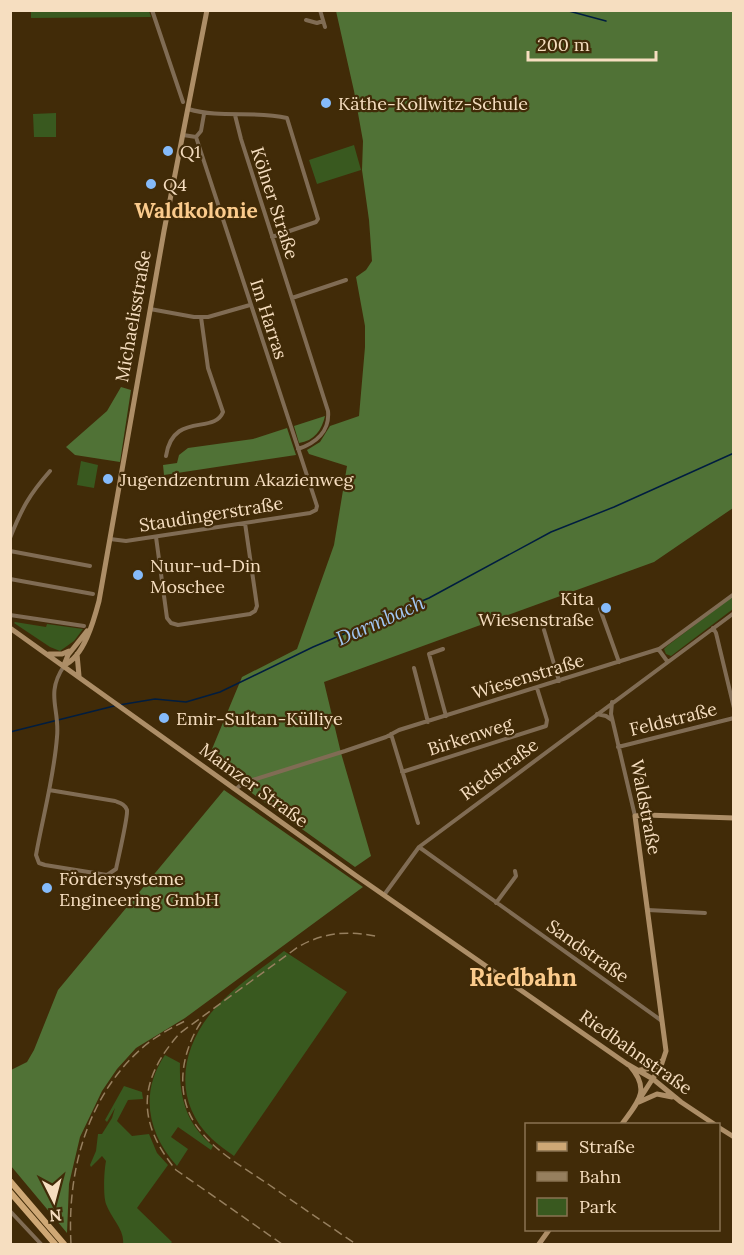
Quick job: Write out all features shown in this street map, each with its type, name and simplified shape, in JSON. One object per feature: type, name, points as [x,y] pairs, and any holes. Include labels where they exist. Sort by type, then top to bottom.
[{"type":"main road","points":[[10,1181],[64,1245]]},
{"type":"main road","points":[[10,1192],[55,1245]]},
{"type":"street","points":[[152,10],[183,102]]},
{"type":"street","name":"Michaelisstraße","points":[[64,665],[77,654],[99,601],[150,309],[207,10]]},
{"type":"street","points":[[320,10],[325,27]]},
{"type":"street","points":[[306,20],[317,23],[323,21]]},
{"type":"street","points":[[188,110],[204,114],[273,115],[287,118],[318,219],[316,222],[272,237]]},
{"type":"street","points":[[183,135],[196,137],[201,131],[204,114]]},
{"type":"street","name":"Kölner Straße","points":[[235,115],[326,402],[328,417],[326,427],[320,437],[298,449]]},
{"type":"street","name":"Im Harras","points":[[196,137],[316,510]]},
{"type":"street","points":[[292,298],[346,280]]},
{"type":"street","points":[[150,309],[201,317],[250,305]]},
{"type":"street","points":[[166,456],[169,443],[180,431],[191,426],[214,422],[223,412],[208,368],[201,317]]},
{"type":"street","points":[[10,538],[30,494],[50,471]]},
{"type":"street","name":"Staudingerstraße","points":[[110,539],[123,541],[156,537],[310,513],[316,510]]},
{"type":"street","points":[[156,537],[167,618],[171,623],[178,625],[244,615],[255,611],[257,606],[245,523]]},
{"type":"street","points":[[734,539],[734,548]]},
{"type":"street","points":[[10,551],[90,566]]},
{"type":"street","points":[[10,579],[93,594]]},
{"type":"street","name":"Wiesenstraße","points":[[236,790],[243,783],[391,734],[659,650],[734,594]]},
{"type":"street","points":[[600,609],[619,662]]},
{"type":"street","name":"Riedstraße","points":[[419,847],[734,613]]},
{"type":"street","points":[[10,615],[87,627]]},
{"type":"street","name":"Michaelisstraße","points":[[64,665],[65,659],[87,627]]},
{"type":"street","name":"Mainzer Straße","points":[[10,628],[363,881]]},
{"type":"street","points":[[713,628],[734,708]]},
{"type":"street","points":[[544,630],[559,681]]},
{"type":"street","points":[[48,654],[62,654],[73,648]]},
{"type":"street","points":[[443,649],[429,654],[446,716]]},
{"type":"street","points":[[659,650],[667,662]]},
{"type":"street","points":[[77,654],[78,676]]},
{"type":"street","points":[[49,790],[115,801],[124,805],[127,810],[116,869],[112,874],[39,863],[36,855],[49,790],[57,728],[54,694],[58,676],[64,665]]},
{"type":"street","points":[[414,668],[428,722]]},
{"type":"street","name":"Birkenweg","points":[[402,772],[546,726],[547,720],[537,688]]},
{"type":"street","name":"Waldstraße","points":[[613,702],[610,710],[635,816],[666,1047],[664,1059],[653,1079],[623,1123]]},
{"type":"street","points":[[597,714],[612,720]]},
{"type":"street","name":"Feldstraße","points":[[618,747],[734,718]]},
{"type":"street","points":[[391,734],[418,823]]},
{"type":"street","points":[[635,816],[646,814],[734,818]]},
{"type":"street","points":[[384,895],[419,847]]},
{"type":"street","name":"Sandstraße","points":[[419,847],[663,1022]]},
{"type":"street","points":[[496,903],[516,876],[515,871]]},
{"type":"street","name":"Riedbahnstraße","points":[[363,881],[627,1064],[653,1079],[711,1123]]},
{"type":"street","points":[[648,910],[705,913]]},
{"type":"street","points":[[640,1070],[653,1068],[664,1059]]},
{"type":"street","points":[[627,1064],[639,1076],[641,1083],[637,1103]]},
{"type":"street","points":[[637,1103],[660,1094],[681,1102]]},
{"type":"street","points":[[720,1128],[734,1137]]},
{"type":"street","points":[[10,1211],[41,1245]]},
{"type":"street","points":[[539,1245],[548,1231]]},
{"type":"green space","points":[[31,11],[149,11],[151,17],[31,18]]},
{"type":"green space","points":[[336,11],[733,11],[733,508],[654,562],[324,682],[341,753],[371,856],[355,867],[207,761],[242,677],[297,649],[334,545],[347,466],[309,454],[307,450],[320,442],[330,426],[359,416],[365,326],[356,277],[366,270],[372,261],[362,170],[363,141]]},
{"type":"green space","points":[[56,113],[56,137],[34,137],[33,114]]},
{"type":"green space","points":[[354,145],[361,170],[317,184],[309,160]]},
{"type":"green space","points":[[121,387],[131,390],[120,462],[75,455],[66,447],[107,411]]},
{"type":"green space","points":[[325,416],[316,434],[309,440],[299,443],[294,426]]},
{"type":"green space","points":[[287,428],[296,455],[164,475],[163,465],[177,463],[179,455],[188,448],[253,439]]},
{"type":"green space","points":[[81,461],[98,465],[94,488],[77,485]]},
{"type":"green space","points":[[733,596],[733,609],[671,656],[666,654],[664,649],[667,646]]},
{"type":"green space","points":[[15,622],[83,629],[74,641],[60,651],[50,647]]},
{"type":"green space","points":[[224,790],[363,887],[185,1018],[136,1048],[117,1069],[102,1091],[80,1137],[69,1184],[67,1233],[11,1166],[11,1070],[27,1062],[58,990]]},
{"type":"green space","points":[[284,951],[347,992],[234,1156],[212,1139],[198,1123],[190,1105],[186,1087],[186,1068],[190,1050],[209,1015],[223,1000]]},
{"type":"green space","points":[[165,1055],[180,1063],[181,1087],[186,1109],[196,1129],[213,1146],[211,1150],[178,1127],[171,1137],[188,1149],[177,1166],[159,1140],[150,1113],[152,1084]]},
{"type":"green space","points":[[124,1086],[142,1092],[143,1099],[128,1100],[117,1121],[132,1136],[149,1134],[157,1153],[168,1165],[137,1208],[172,1242],[170,1244],[123,1244],[122,1234],[105,1200],[106,1161],[102,1156],[91,1167],[90,1165],[96,1151],[98,1134],[102,1134],[112,1118],[115,1108],[107,1122],[105,1120]]},
{"type":"waterway","points":[[565,10],[606,21]]},
{"type":"waterway","name":"Darmbach","points":[[119,705],[155,699],[186,702],[220,692],[313,647],[429,598],[551,532],[614,507],[734,453]]},
{"type":"waterway","name":"Darmbach","points":[[10,732],[114,706]]},
{"type":"railway","points":[[282,1244],[176,1170],[154,1135],[147,1101],[150,1084],[156,1067],[180,1033],[298,947],[327,935],[358,933],[379,937]]},
{"type":"railway","points":[[71,1244],[73,1190],[77,1164],[84,1138],[106,1090],[141,1049],[187,1020]]},
{"type":"railway","points":[[201,1022],[188,1049],[183,1078],[187,1107],[202,1133],[242,1167],[356,1244]]},
{"type":"place","name":"Käthe-Kollwitz-Schule","points":[[326,103]]},
{"type":"place","name":"Q1","points":[[168,151]]},
{"type":"place","name":"Q4","points":[[151,184]]},
{"type":"place","name":"Jugendzentrum Akazienweg","points":[[108,479]]},
{"type":"place","name":"Nuur-ud-Din Moschee","points":[[138,575]]},
{"type":"place","name":"Kita Wiesenstraße","points":[[606,608]]},
{"type":"place","name":"Emir-Sultan-Külliye","points":[[164,718]]},
{"type":"place","name":"Fördersysteme Engineering GmbH","points":[[47,888]]},
{"type":"district","name":"Waldkolonie","points":[[196,210]]},
{"type":"district","name":"Riedbahn","points":[[523,977]]}]
